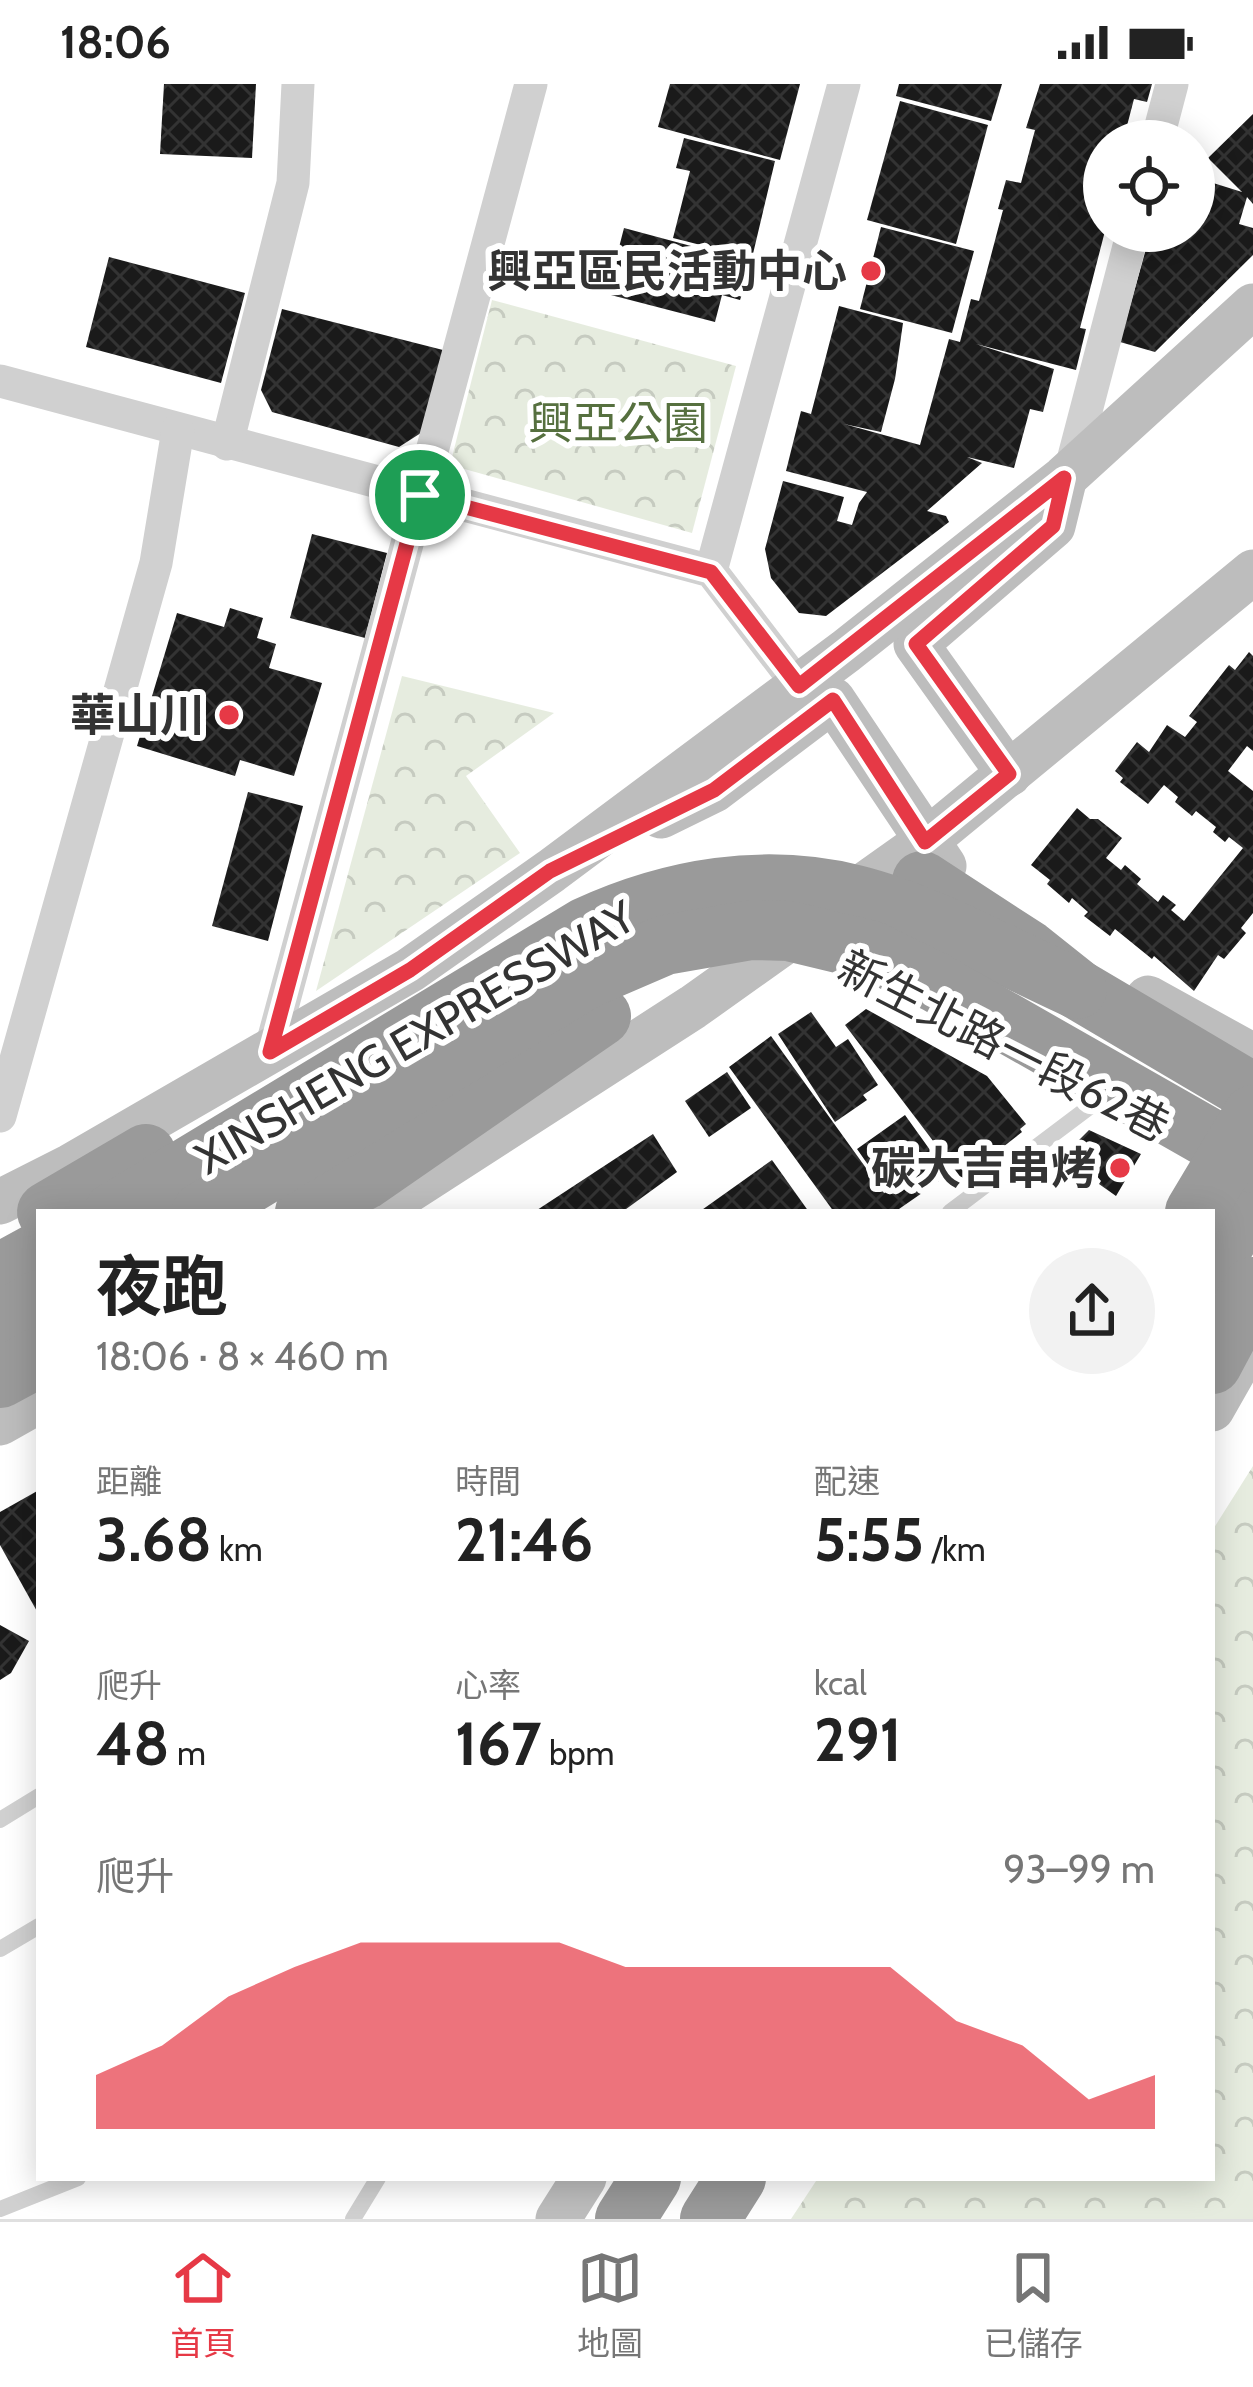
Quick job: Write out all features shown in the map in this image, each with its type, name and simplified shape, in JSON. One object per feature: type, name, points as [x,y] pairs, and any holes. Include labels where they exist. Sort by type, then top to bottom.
[{"type":"highway","points":[[52,1209],[273,1079],[573,892],[634,865],[676,855],[761,844],[875,861],[922,880],[1077,988]]},
{"type":"highway","name":"XINSHENG EXPRESSWAY","points":[[119,1209],[586,927],[669,896],[734,885],[771,884],[857,895],[1077,988],[1244,1080]]},
{"type":"highway","points":[[207,1209],[586,979],[665,945],[728,933],[789,931],[872,951],[1246,1161]]},
{"type":"highway","points":[[311,1209],[364,1180],[601,1016],[671,983],[743,961],[779,958],[864,963],[921,976]]},
{"type":"highway","points":[[1198,1209],[1246,1161]]},
{"type":"highway","points":[[1215,1256],[1246,1161]]},
{"type":"highway","points":[[0,1235],[36,1217]]},
{"type":"highway","points":[[0,1273],[36,1254]]},
{"type":"highway","points":[[1215,1358],[1253,1287]]},
{"type":"highway","points":[[0,1321],[36,1302]]},
{"type":"highway","points":[[0,1378],[36,1359]]},
{"type":"highway","points":[[713,2219],[737,2181]]},
{"type":"highway","points":[[581,2219],[635,2200]]},
{"type":"street","points":[[227,444],[293,183],[298,84]]},
{"type":"street","points":[[270,1052],[531,84]]},
{"type":"street","points":[[711,572],[844,84]]},
{"type":"street","points":[[1163,120],[1172,84]]},
{"type":"street","points":[[1009,774],[916,644],[1053,526],[1127,252]]},
{"type":"street","points":[[0,1202],[410,970],[550,871],[799,686],[1067,475],[1253,306]]},
{"type":"street","points":[[0,381],[711,572],[799,686]]},
{"type":"street","points":[[0,1116],[156,563],[178,430]]},
{"type":"street","points":[[383,1209],[418,1195],[925,842],[1253,572]]},
{"type":"street","points":[[550,871],[714,790],[833,700],[925,842],[970,898],[1244,1080],[1246,1161],[1189,1209]]},
{"type":"street","name":"新生北路一段62巷","points":[[789,937],[1104,1096],[1246,1161]]},
{"type":"street","points":[[1215,1404],[1253,1338]]},
{"type":"street","points":[[0,1423],[36,1403]]},
{"type":"street","points":[[558,2219],[582,2181]]},
{"type":"lane","points":[[954,1209],[1104,1096]]},
{"type":"lane","points":[[0,1820],[36,1798]]},
{"type":"lane","points":[[0,1949],[36,1928]]},
{"type":"lane","points":[[0,2209],[70,2181]]},
{"type":"lane","points":[[353,2219],[376,2181]]},
{"type":"green space","name":"興亞公園","points":[[492,300],[736,366],[692,533],[450,465]]},
{"type":"green space","points":[[402,676],[554,713],[466,776],[520,853],[316,991]]},
{"type":"green space","points":[[1253,1466],[1253,2219],[791,2219],[816,2181],[1215,2181],[1215,1526]]},
{"type":"building","points":[[164,84],[256,84],[252,158],[160,154]]},
{"type":"building","points":[[670,84],[800,84],[780,160],[658,127]]},
{"type":"building","points":[[899,84],[1002,84],[991,121],[896,96]]},
{"type":"building","points":[[1040,84],[1152,84],[1147,102],[1134,99],[1128,120],[1083,120],[1083,252],[1100,252],[1080,328],[1086,329],[1076,370],[976,344],[1054,369],[1043,412],[1030,409],[1014,468],[967,457],[982,463],[927,511],[946,516],[949,522],[826,616],[799,613],[771,578],[765,549],[783,481],[844,497],[837,521],[852,525],[867,492],[786,471],[801,411],[811,414],[839,306],[903,323],[881,432],[844,424],[920,445],[949,339],[960,342],[971,299],[979,301],[1003,210],[998,209],[1006,180],[1021,183],[1035,130],[1026,128]]},
{"type":"building","points":[[900,101],[988,125],[956,244],[867,220]]},
{"type":"building","points":[[1253,114],[1253,204],[1247,197],[1239,224],[1253,228],[1253,255],[1155,352],[1120,342],[1145,252],[1215,252],[1215,184],[1242,192],[1215,165],[1215,151]]},
{"type":"building","points":[[684,138],[775,161],[752,258],[673,238],[690,171],[676,168]]},
{"type":"building","points":[[881,227],[974,251],[952,333],[860,309]]},
{"type":"building","points":[[624,228],[732,257],[726,281],[745,286],[740,300],[722,295],[715,322],[607,294]]},
{"type":"building","points":[[109,257],[245,293],[221,383],[86,347]]},
{"type":"building","points":[[282,309],[443,350],[424,431],[399,447],[272,412],[261,390]]},
{"type":"building","points":[[312,534],[387,553],[365,638],[290,618]]},
{"type":"building","name":"華山川","points":[[230,608],[263,618],[257,638],[276,644],[269,668],[322,683],[294,776],[240,760],[235,776],[137,746],[177,613],[224,627]]},
{"type":"building","points":[[1249,652],[1253,656],[1253,751],[1247,746],[1228,771],[1253,791],[1253,913],[1241,928],[1246,933],[1224,959],[1218,955],[1194,991],[1115,929],[1110,936],[1084,916],[1088,912],[1072,898],[1069,903],[1031,865],[1077,808],[1122,838],[1106,858],[1121,870],[1125,865],[1141,879],[1137,884],[1158,902],[1163,895],[1176,905],[1171,910],[1184,921],[1243,848],[1229,837],[1225,842],[1213,832],[1216,827],[1196,811],[1192,816],[1164,785],[1148,804],[1120,782],[1123,778],[1115,771],[1137,742],[1149,752],[1167,725],[1185,737],[1197,722],[1189,716],[1229,665],[1235,670]]},
{"type":"building","points":[[248,792],[303,806],[268,941],[212,926]]},
{"type":"building","points":[[866,1009],[987,1076],[1026,1124],[1022,1132],[962,1179],[845,1025]]},
{"type":"building","points":[[811,1012],[836,1047],[848,1039],[878,1085],[863,1095],[867,1100],[835,1122],[778,1034]]},
{"type":"building","points":[[771,1036],[884,1193],[857,1149],[905,1115],[948,1175],[899,1209],[832,1209],[729,1067]]},
{"type":"building","points":[[727,1072],[751,1108],[709,1137],[685,1101]]},
{"type":"building","points":[[1089,1130],[1141,1154],[1116,1196],[1099,1184],[1084,1161],[1091,1155],[1079,1140]]},
{"type":"building","points":[[653,1134],[677,1172],[626,1209],[539,1209]]},
{"type":"building","points":[[772,1160],[807,1209],[703,1209]]},
{"type":"building","points":[[36,1492],[36,1610],[0,1545],[0,1512]]},
{"type":"building","points":[[0,1625],[29,1641],[11,1673],[0,1680]]},
{"type":"place","name":"興亞區民活動中心","points":[[871,271]]},
{"type":"place","name":"華山川","points":[[229,715]]},
{"type":"place","name":"碳大吉串烤","points":[[1120,1168]]},
{"type":"route","points":[[1064,478],[1053,526],[916,644],[1009,774],[925,842],[833,700],[714,790],[550,871],[410,970],[270,1052],[420,495],[711,572],[799,686],[1064,478]]}]
